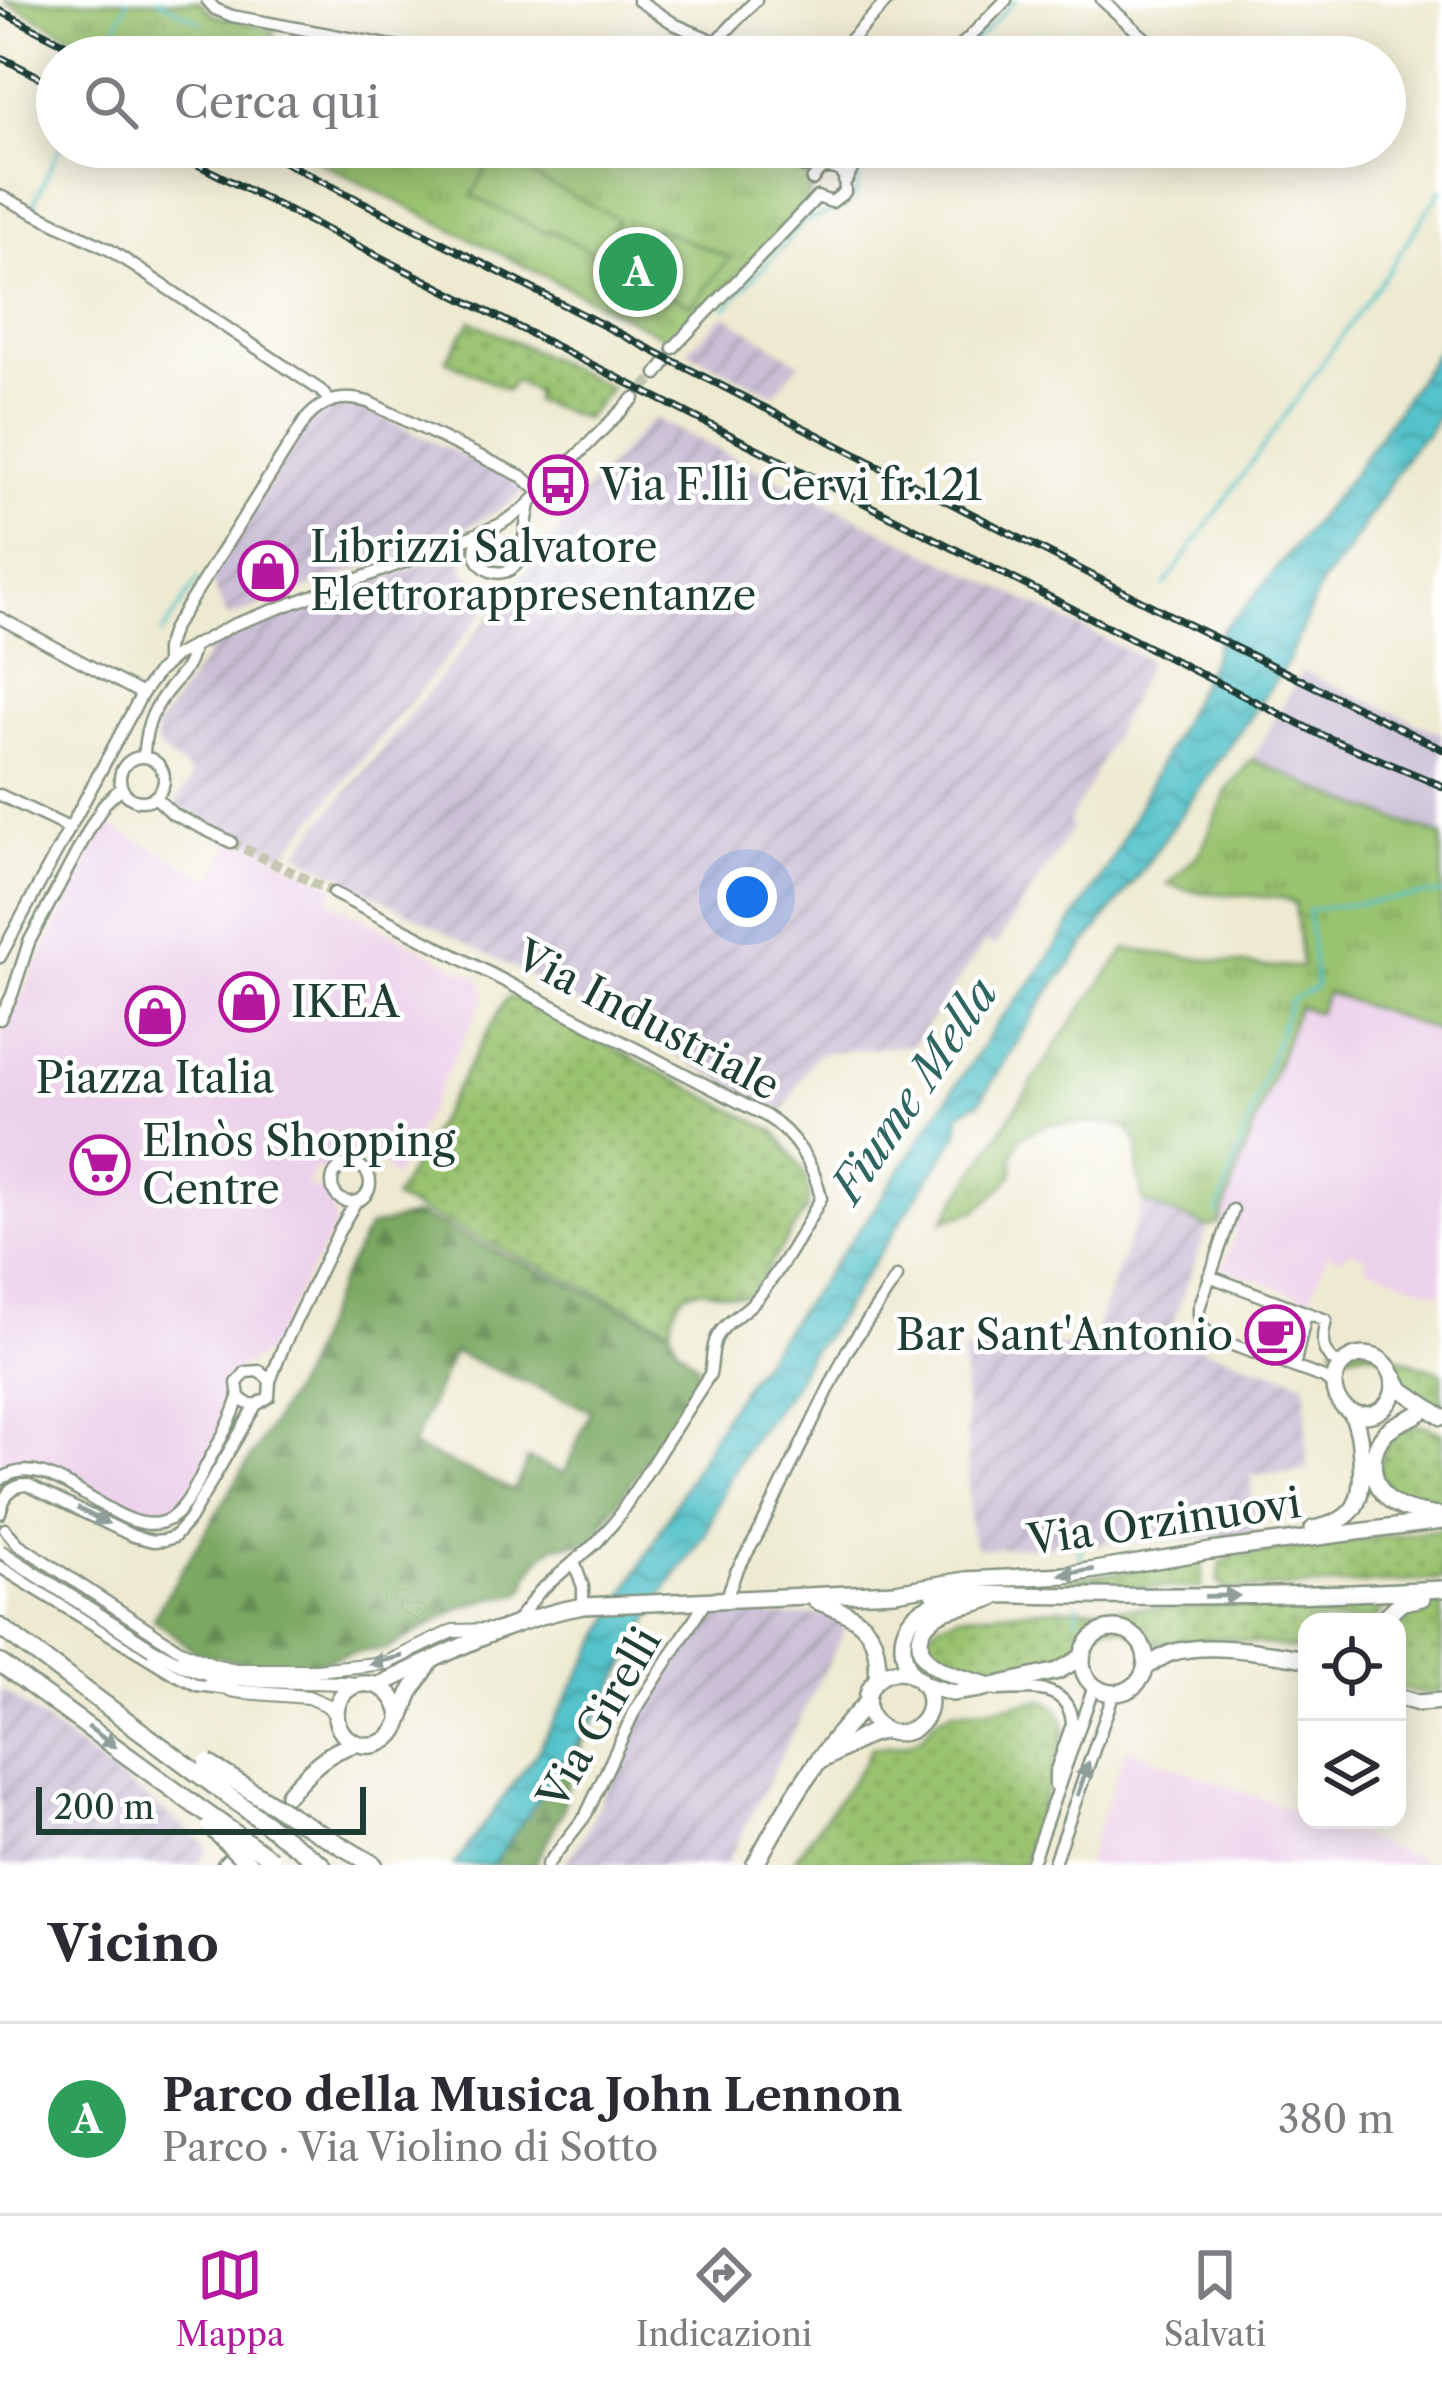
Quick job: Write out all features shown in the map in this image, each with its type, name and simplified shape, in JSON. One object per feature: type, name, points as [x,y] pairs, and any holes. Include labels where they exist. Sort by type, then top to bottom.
[{"type":"highway","points":[[0,1627],[165,1748],[374,1865]]},
{"type":"highway","points":[[0,1663],[275,1862]]},
{"type":"highway","points":[[754,1865],[838,1732],[867,1703]]},
{"type":"highway","points":[[820,1760],[884,1730]]},
{"type":"highway","points":[[201,1767],[322,1865]]},
{"type":"highway","points":[[196,1806],[207,1824],[250,1865]]},
{"type":"main road","points":[[1261,1544],[1284,1534],[1331,1526],[1352,1511],[1363,1485],[1359,1428],[1338,1401],[1333,1385],[1340,1366],[1353,1357],[1369,1355],[1382,1360],[1401,1389],[1433,1415]]},
{"type":"main road","points":[[1392,1374],[1394,1389],[1379,1410],[1370,1438],[1378,1486],[1392,1502],[1442,1519]]},
{"type":"main road","points":[[1351,1412],[1433,1415]]},
{"type":"main road","points":[[1373,1460],[1387,1431],[1433,1415]]},
{"type":"main road","name":"Via Orzinuovi","points":[[379,1685],[515,1623],[583,1606],[808,1598],[895,1592],[967,1580],[1066,1575],[1442,1519]]},
{"type":"main road","name":"Via Orzinuovi","points":[[895,1592],[1442,1593]]},
{"type":"main road","points":[[1389,1613],[1400,1603],[1442,1593]]},
{"type":"main road","points":[[999,1595],[935,1603],[915,1616],[901,1649],[904,1660],[918,1680],[927,1692],[924,1719],[910,1731],[892,1733],[872,1719],[867,1703],[871,1687],[894,1672],[918,1680],[952,1693],[987,1688],[1058,1672],[1082,1657],[1089,1641],[1104,1631],[1130,1633],[1142,1646],[1169,1654],[1217,1649],[1298,1658]]},
{"type":"main road","points":[[987,1688],[934,1667],[923,1655],[920,1639],[935,1616],[999,1595]]},
{"type":"main road","points":[[808,1598],[853,1615],[865,1626],[877,1650],[877,1680]]},
{"type":"main road","points":[[1142,1646],[1145,1668]]},
{"type":"main road","points":[[1058,1672],[1114,1693],[1130,1689],[1145,1668],[1169,1654]]},
{"type":"main road","points":[[1082,1657],[1090,1682]]},
{"type":"main road","points":[[337,1719],[346,1737],[356,1744],[380,1744],[390,1738],[431,1660]]},
{"type":"main road","points":[[319,1760],[344,1694],[359,1684],[379,1685],[393,1695],[400,1717]]},
{"type":"main road","points":[[927,1711],[952,1693]]},
{"type":"main road","points":[[1406,1699],[1442,1701]]},
{"type":"main road","points":[[288,1794],[319,1760],[356,1744]]},
{"type":"street","points":[[207,0],[232,16],[339,36]]},
{"type":"street","points":[[638,0],[702,36]]},
{"type":"street","points":[[722,36],[756,0]]},
{"type":"street","points":[[854,36],[888,0]]},
{"type":"street","points":[[971,36],[1006,0]]},
{"type":"street","points":[[1102,0],[1142,36]]},
{"type":"street","points":[[803,168],[817,197],[827,202],[844,192],[852,168]]},
{"type":"street","points":[[812,180],[825,168],[840,172],[846,181]]},
{"type":"street","points":[[0,196],[110,250],[330,401]]},
{"type":"street","points":[[673,348],[817,197]]},
{"type":"street","points":[[166,665],[167,640],[306,418],[319,405],[348,398],[368,403],[523,477],[536,497]]},
{"type":"street","points":[[1,952],[142,694],[166,665],[233,625],[499,525],[536,497],[634,398]]},
{"type":"street","points":[[521,543],[536,497]]},
{"type":"street","points":[[484,530],[474,549],[482,566],[503,572],[516,564],[522,550],[513,530],[499,525]]},
{"type":"street","points":[[440,549],[465,545],[474,549]]},
{"type":"street","points":[[0,618],[142,694]]},
{"type":"street","points":[[144,757],[152,713],[189,665],[193,645]]},
{"type":"street","points":[[144,757],[156,762],[163,773],[163,786],[155,797],[136,801],[121,788],[120,773],[129,761],[144,757]]},
{"type":"street","points":[[0,1019],[28,942],[92,824],[121,788]]},
{"type":"street","points":[[0,795],[69,827]]},
{"type":"street","points":[[155,797],[173,814],[231,842]]},
{"type":"street","name":"Via Industriale","points":[[334,893],[779,1124],[818,1180],[821,1198],[800,1238],[756,1300],[716,1338],[710,1374],[616,1520],[596,1544],[540,1591],[515,1623]]},
{"type":"street","points":[[231,1690],[152,1649],[0,1552],[6,1539],[2,1520],[8,1492],[27,1485],[133,1536],[153,1541],[174,1537],[189,1520],[256,1405],[269,1396],[284,1345],[340,1229],[356,1201],[368,1193],[370,1179],[354,1163],[341,1166],[333,1175],[340,1229]]},
{"type":"street","points":[[337,1196],[356,1201]]},
{"type":"street","points":[[1233,1210],[1199,1308],[1202,1328],[1213,1338],[1333,1385]]},
{"type":"street","points":[[1209,1276],[1326,1319],[1324,1350],[1340,1366]]},
{"type":"street","points":[[726,1599],[847,1352],[897,1277]]},
{"type":"street","points":[[1294,1366],[1306,1312]]},
{"type":"street","points":[[0,1480],[18,1471],[39,1472],[135,1520],[159,1524],[176,1514],[191,1493],[235,1412],[239,1379],[284,1345]]},
{"type":"street","points":[[255,1370],[270,1381]]},
{"type":"street","points":[[239,1396],[256,1405]]},
{"type":"street","points":[[2,1520],[18,1544],[218,1676]]},
{"type":"street","points":[[574,1562],[583,1587],[583,1606]]},
{"type":"street","points":[[0,1567],[197,1685],[308,1697],[327,1705],[337,1719]]},
{"type":"street","name":"Via Girelli","points":[[547,1865],[586,1816],[633,1714],[706,1601]]},
{"type":"street","points":[[183,1652],[236,1670],[316,1670],[386,1663],[453,1631],[497,1630]]},
{"type":"street","points":[[194,1669],[262,1682],[359,1684]]},
{"type":"street","points":[[1031,1865],[1090,1682]]},
{"type":"street","points":[[987,1688],[1042,1690],[1066,1702],[1072,1724],[1055,1773],[1055,1798]]},
{"type":"street","points":[[1053,1865],[1114,1693]]},
{"type":"shaded area","points":[[725,315],[800,363],[774,394],[687,351]]},
{"type":"shaded area","points":[[342,406],[362,408],[517,482],[522,489],[501,509],[460,531],[228,618],[210,579],[308,422],[320,412]]},
{"type":"shaded area","points":[[653,418],[1149,661],[1068,823],[1073,827],[995,946],[985,942],[913,1045],[820,1053],[783,1112],[297,853],[577,510],[575,503]]},
{"type":"shaded area","points":[[444,556],[462,557],[465,571],[496,597],[283,857],[175,805],[191,780],[190,773],[159,749],[155,730],[205,659],[209,643]]},
{"type":"shaded area","points":[[1302,671],[1442,734],[1442,836],[1340,799],[1252,759]]},
{"type":"shaded area","points":[[107,824],[212,879],[235,836],[336,885],[328,900],[480,979],[485,996],[394,1179],[375,1154],[348,1156],[326,1170],[314,1170],[306,1187],[322,1190],[331,1204],[335,1223],[330,1237],[269,1349],[231,1376],[228,1416],[187,1493],[170,1511],[152,1518],[40,1465],[17,1462],[0,1472],[0,1039]]},
{"type":"shaded area","points":[[1326,992],[1442,1033],[1442,1294],[1364,1266],[1367,1257],[1347,1250],[1343,1259],[1327,1254],[1310,1299],[1223,1268],[1236,1231],[1220,1224],[1298,1005]]},
{"type":"shaded area","points":[[1143,1202],[1208,1227],[1165,1343],[1187,1343],[1306,1382],[1307,1471],[1251,1475],[1253,1533],[980,1549],[970,1529],[963,1351],[1090,1345]]},
{"type":"shaded area","points":[[833,1614],[844,1632],[726,1865],[564,1865],[589,1828],[637,1719],[707,1616]]},
{"type":"shaded area","points":[[0,1688],[205,1843],[207,1852],[195,1865],[0,1865]]},
{"type":"shaded area","points":[[1127,1748],[1298,1813],[1298,1829],[1341,1829],[1436,1865],[1085,1865]]},
{"type":"green space","points":[[3,0],[199,1],[213,15],[274,30],[273,36],[73,36]]},
{"type":"green space","points":[[331,168],[792,168],[807,177],[810,194],[806,202],[675,342]]},
{"type":"green space","points":[[487,168],[517,168],[617,218],[599,255],[472,196]]},
{"type":"green space","points":[[654,227],[730,258],[692,305],[635,280]]},
{"type":"green space","points":[[471,321],[611,388],[585,419],[534,401],[536,392],[514,381],[507,390],[446,360]]},
{"type":"green space","points":[[1252,759],[1340,799],[1442,836],[1442,1033],[1326,992],[1318,1013],[1298,1006],[1219,1224],[1208,1227],[1143,1202],[1139,1143],[1125,1126],[1108,1123],[1048,1124],[1020,1137],[1013,1173],[1002,1188],[976,1211],[944,1220],[1062,1036],[1126,949],[1265,967],[1302,967],[1295,903],[1168,885],[1201,851],[1229,787]]},
{"type":"green space","points":[[514,997],[776,1132],[804,1173],[809,1196],[806,1210],[751,1294],[692,1290],[675,1307],[671,1327],[394,1199],[506,999]]},
{"type":"green space","points":[[417,1215],[670,1330],[677,1346],[698,1365],[696,1384],[591,1542],[554,1546],[518,1594],[460,1608],[387,1649],[313,1664],[247,1663],[197,1653],[153,1618],[301,1375],[338,1285],[369,1227]],"holes":[[[453,1352],[591,1410],[564,1474],[528,1459],[514,1491],[412,1447]]]},
{"type":"green space","points":[[1337,1338],[1442,1373],[1442,1404],[1414,1392],[1383,1356],[1339,1355],[1334,1348]]},
{"type":"green space","points":[[1417,1426],[1442,1433],[1442,1509],[1400,1503],[1381,1478],[1387,1446]]},
{"type":"green space","points":[[1442,1529],[1442,1580],[1226,1590],[1218,1583],[1221,1563],[1238,1555]]},
{"type":"green space","points":[[1202,1561],[1202,1588],[1065,1586],[1068,1579]]},
{"type":"green space","points":[[1400,1597],[1381,1613],[1298,1613],[1298,1650],[1226,1638],[1158,1644],[1108,1625],[1090,1632],[1074,1654],[1033,1664],[1001,1663],[965,1672],[928,1659],[925,1638],[938,1623],[959,1615],[1055,1608]]},
{"type":"green space","points":[[1412,1604],[1442,1604],[1442,1690],[1406,1690],[1406,1613],[1399,1613]]},
{"type":"green space","points":[[1042,1700],[1059,1712],[1065,1732],[1023,1865],[792,1865],[871,1748],[915,1740],[934,1720],[954,1710]]},
{"type":"green space","points":[[586,1733],[563,1810],[534,1865],[492,1865]]},
{"type":"water","points":[[1442,344],[1442,409],[1322,582],[1286,665],[1141,872],[1046,996],[979,1103],[960,1114],[958,1134],[807,1357],[794,1385],[750,1442],[704,1536],[664,1592],[605,1705],[492,1865],[454,1865],[537,1752],[725,1414],[870,1215],[1109,865],[1210,664],[1222,629],[1244,609],[1352,475]]},
{"type":"waterway","points":[[112,36],[128,0]]},
{"type":"waterway","points":[[158,0],[201,22]]},
{"type":"waterway","points":[[980,36],[1015,0]]},
{"type":"waterway","points":[[33,205],[50,168]]},
{"type":"waterway","points":[[726,308],[805,221],[840,210],[850,201],[857,191],[859,168]]},
{"type":"waterway","points":[[1164,586],[1442,189]]},
{"type":"waterway","points":[[161,635],[199,578]]},
{"type":"waterway","points":[[1217,1216],[1290,1001],[1316,987],[1308,910],[1442,893]]},
{"type":"waterway","points":[[1080,1547],[1080,1558]]},
{"type":"waterway","points":[[1077,1619],[1078,1604]]},
{"type":"tunnel","points":[[634,398],[657,374]]},
{"type":"tunnel","points":[[231,842],[334,893]]},
{"type":"railway","points":[[0,11],[49,36]]},
{"type":"railway","points":[[0,57],[36,75]]},
{"type":"railway","points":[[204,168],[1321,735],[1442,786]]},
{"type":"railway","points":[[296,168],[1189,625],[1442,749]]},
{"type":"place","name":"Parco della Musica John Lennon","points":[[638,272]]},
{"type":"place","name":"Via F.lli Cervi fr.121","points":[[558,485]]},
{"type":"place","name":"Librizzi Salvatore Elettrorappresentanze","points":[[268,571]]},
{"type":"place","name":"IKEA","points":[[249,1002]]},
{"type":"place","name":"Piazza Italia","points":[[155,1016]]},
{"type":"place","name":"Elnòs Shopping Centre","points":[[100,1165]]},
{"type":"place","name":"Bar Sant'Antonio","points":[[1275,1335]]},
{"type":"water label","name":"Fiume Mella","points":[[914,1090]]}]
